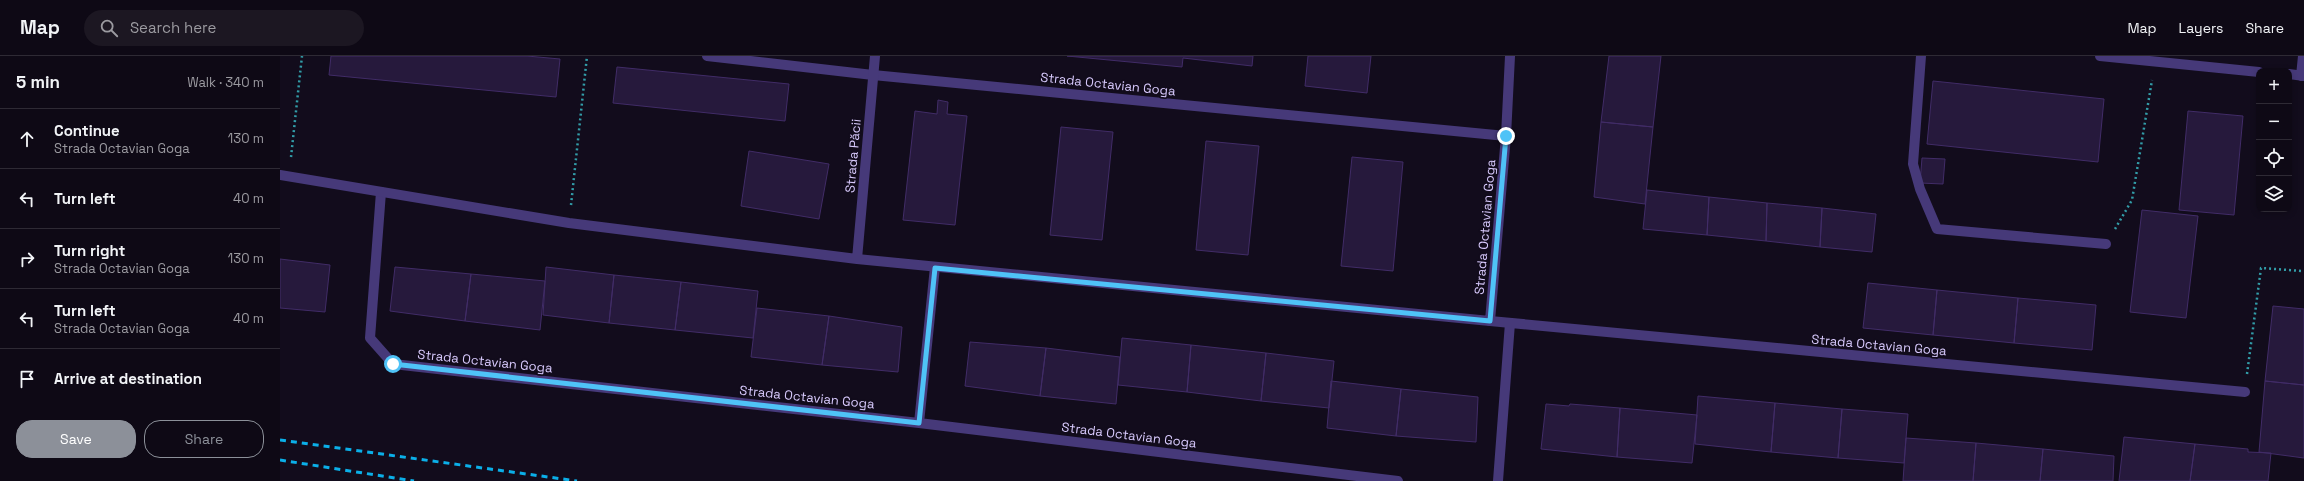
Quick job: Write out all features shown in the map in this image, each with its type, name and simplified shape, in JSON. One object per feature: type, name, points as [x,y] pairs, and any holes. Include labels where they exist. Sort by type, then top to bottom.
[{"type":"street","name":"Strada Octavian Goga","points":[[707,56],[873,75],[1506,136]]},
{"type":"street","name":"Strada Păcii","points":[[857,259],[875,56]]},
{"type":"street","name":"Strada Octavian Goga","points":[[1490,321],[1506,136],[1510,56]]},
{"type":"street","points":[[1922,56],[1913,164],[1920,189],[1937,228],[2106,244]]},
{"type":"street","points":[[2100,56],[2256,72]]},
{"type":"street","points":[[2292,74],[2303,76],[2303,56]]},
{"type":"street","name":"Strada Octavian Goga","points":[[285,176],[569,223],[935,268],[2245,392]]},
{"type":"street","name":"Strada Octavian Goga","points":[[381,192],[370,338],[393,364],[919,423],[1398,481]]},
{"type":"street","points":[[919,423],[935,268]]},
{"type":"street","points":[[1498,481],[1510,323]]},
{"type":"path","points":[[285,176],[302,56]]},
{"type":"path","points":[[569,223],[587,56]]},
{"type":"path","points":[[2106,244],[2132,200],[2155,62]]},
{"type":"path","points":[[2245,392],[2261,268],[2302,271]]},
{"type":"building","points":[[331,56],[527,56],[560,59],[556,97],[329,75]]},
{"type":"building","points":[[1067,56],[1253,56],[1252,66],[1183,58],[1182,67]]},
{"type":"building","points":[[1308,56],[1371,56],[1367,93],[1305,86]]},
{"type":"building","points":[[1609,56],[1661,56],[1653,127],[1601,122]]},
{"type":"building","points":[[617,67],[789,84],[785,121],[613,103]]},
{"type":"building","points":[[1933,81],[2104,99],[2098,162],[1927,144]]},
{"type":"building","points":[[938,100],[948,102],[947,114],[967,116],[955,225],[903,220],[915,111],[937,114]]},
{"type":"building","points":[[2188,111],[2243,116],[2234,215],[2179,210]]},
{"type":"building","points":[[1601,122],[1653,127],[1645,204],[1594,197]]},
{"type":"building","points":[[1061,127],[1113,132],[1102,240],[1050,235]]},
{"type":"building","points":[[1206,141],[1259,146],[1248,255],[1196,250]]},
{"type":"building","points":[[749,151],[829,164],[819,219],[741,206]]},
{"type":"building","points":[[1352,157],[1403,162],[1393,271],[1341,266]]},
{"type":"building","points":[[1922,158],[1945,159],[1943,184],[1920,183]]},
{"type":"building","points":[[1647,190],[1709,197],[1707,235],[1643,229]]},
{"type":"building","points":[[1709,197],[1767,203],[1766,241],[1707,235]]},
{"type":"building","points":[[1767,203],[1822,208],[1820,247],[1766,241]]},
{"type":"building","points":[[1822,208],[1876,214],[1872,252],[1820,247]]},
{"type":"building","points":[[2142,210],[2198,216],[2186,318],[2130,312]]},
{"type":"building","points":[[280,259],[330,265],[325,312],[280,308]]},
{"type":"building","points":[[395,267],[471,274],[465,321],[390,311]]},
{"type":"building","points":[[546,267],[614,275],[609,323],[543,315]]},
{"type":"building","points":[[471,274],[545,281],[540,330],[465,321]]},
{"type":"building","points":[[614,275],[681,282],[675,330],[609,323]]},
{"type":"building","points":[[681,282],[758,291],[753,338],[675,330]]},
{"type":"building","points":[[1868,283],[1937,290],[1933,335],[1863,328]]},
{"type":"building","points":[[1937,290],[2018,298],[2014,343],[1933,335]]},
{"type":"building","points":[[2018,298],[2096,305],[2092,350],[2014,343]]},
{"type":"building","points":[[2273,306],[2304,309],[2304,385],[2265,381]]},
{"type":"building","points":[[757,308],[829,316],[822,365],[751,357]]},
{"type":"building","points":[[829,316],[902,327],[898,372],[822,365]]},
{"type":"building","points":[[1122,338],[1191,345],[1187,392],[1118,385]]},
{"type":"building","points":[[970,342],[1046,348],[1040,396],[965,386]]},
{"type":"building","points":[[1191,345],[1266,353],[1261,401],[1187,392]]},
{"type":"building","points":[[1046,348],[1120,357],[1116,404],[1040,396]]},
{"type":"building","points":[[1266,353],[1334,361],[1329,408],[1261,401]]},
{"type":"building","points":[[1331,381],[1401,389],[1396,436],[1327,428]]},
{"type":"building","points":[[2265,381],[2304,385],[2304,458],[2259,452]]},
{"type":"building","points":[[1401,389],[1478,397],[1476,442],[1396,436]]},
{"type":"building","points":[[1698,396],[1775,403],[1771,452],[1695,444]]},
{"type":"building","points":[[1775,403],[1842,409],[1838,458],[1771,452]]},
{"type":"building","points":[[1546,404],[1569,406],[1570,404],[1620,408],[1617,457],[1541,449]]},
{"type":"building","points":[[1620,408],[1697,415],[1692,463],[1617,457]]},
{"type":"building","points":[[1842,409],[1908,414],[1904,463],[1838,458]]},
{"type":"building","points":[[2124,437],[2195,444],[2190,481],[2119,481]]},
{"type":"building","points":[[1906,438],[1976,443],[1973,481],[1903,481]]},
{"type":"building","points":[[1976,443],[2043,449],[2040,481],[1973,481]]},
{"type":"building","points":[[2195,444],[2248,449],[2248,452],[2271,453],[2268,481],[2190,481]]},
{"type":"building","points":[[2043,449],[2114,456],[2113,481],[2040,481]]},
{"type":"railway","points":[[280,440],[577,481]]},
{"type":"railway","points":[[280,460],[414,481]]},
{"type":"route","points":[[393,364],[919,423],[935,268],[1490,321],[1506,136]]}]
